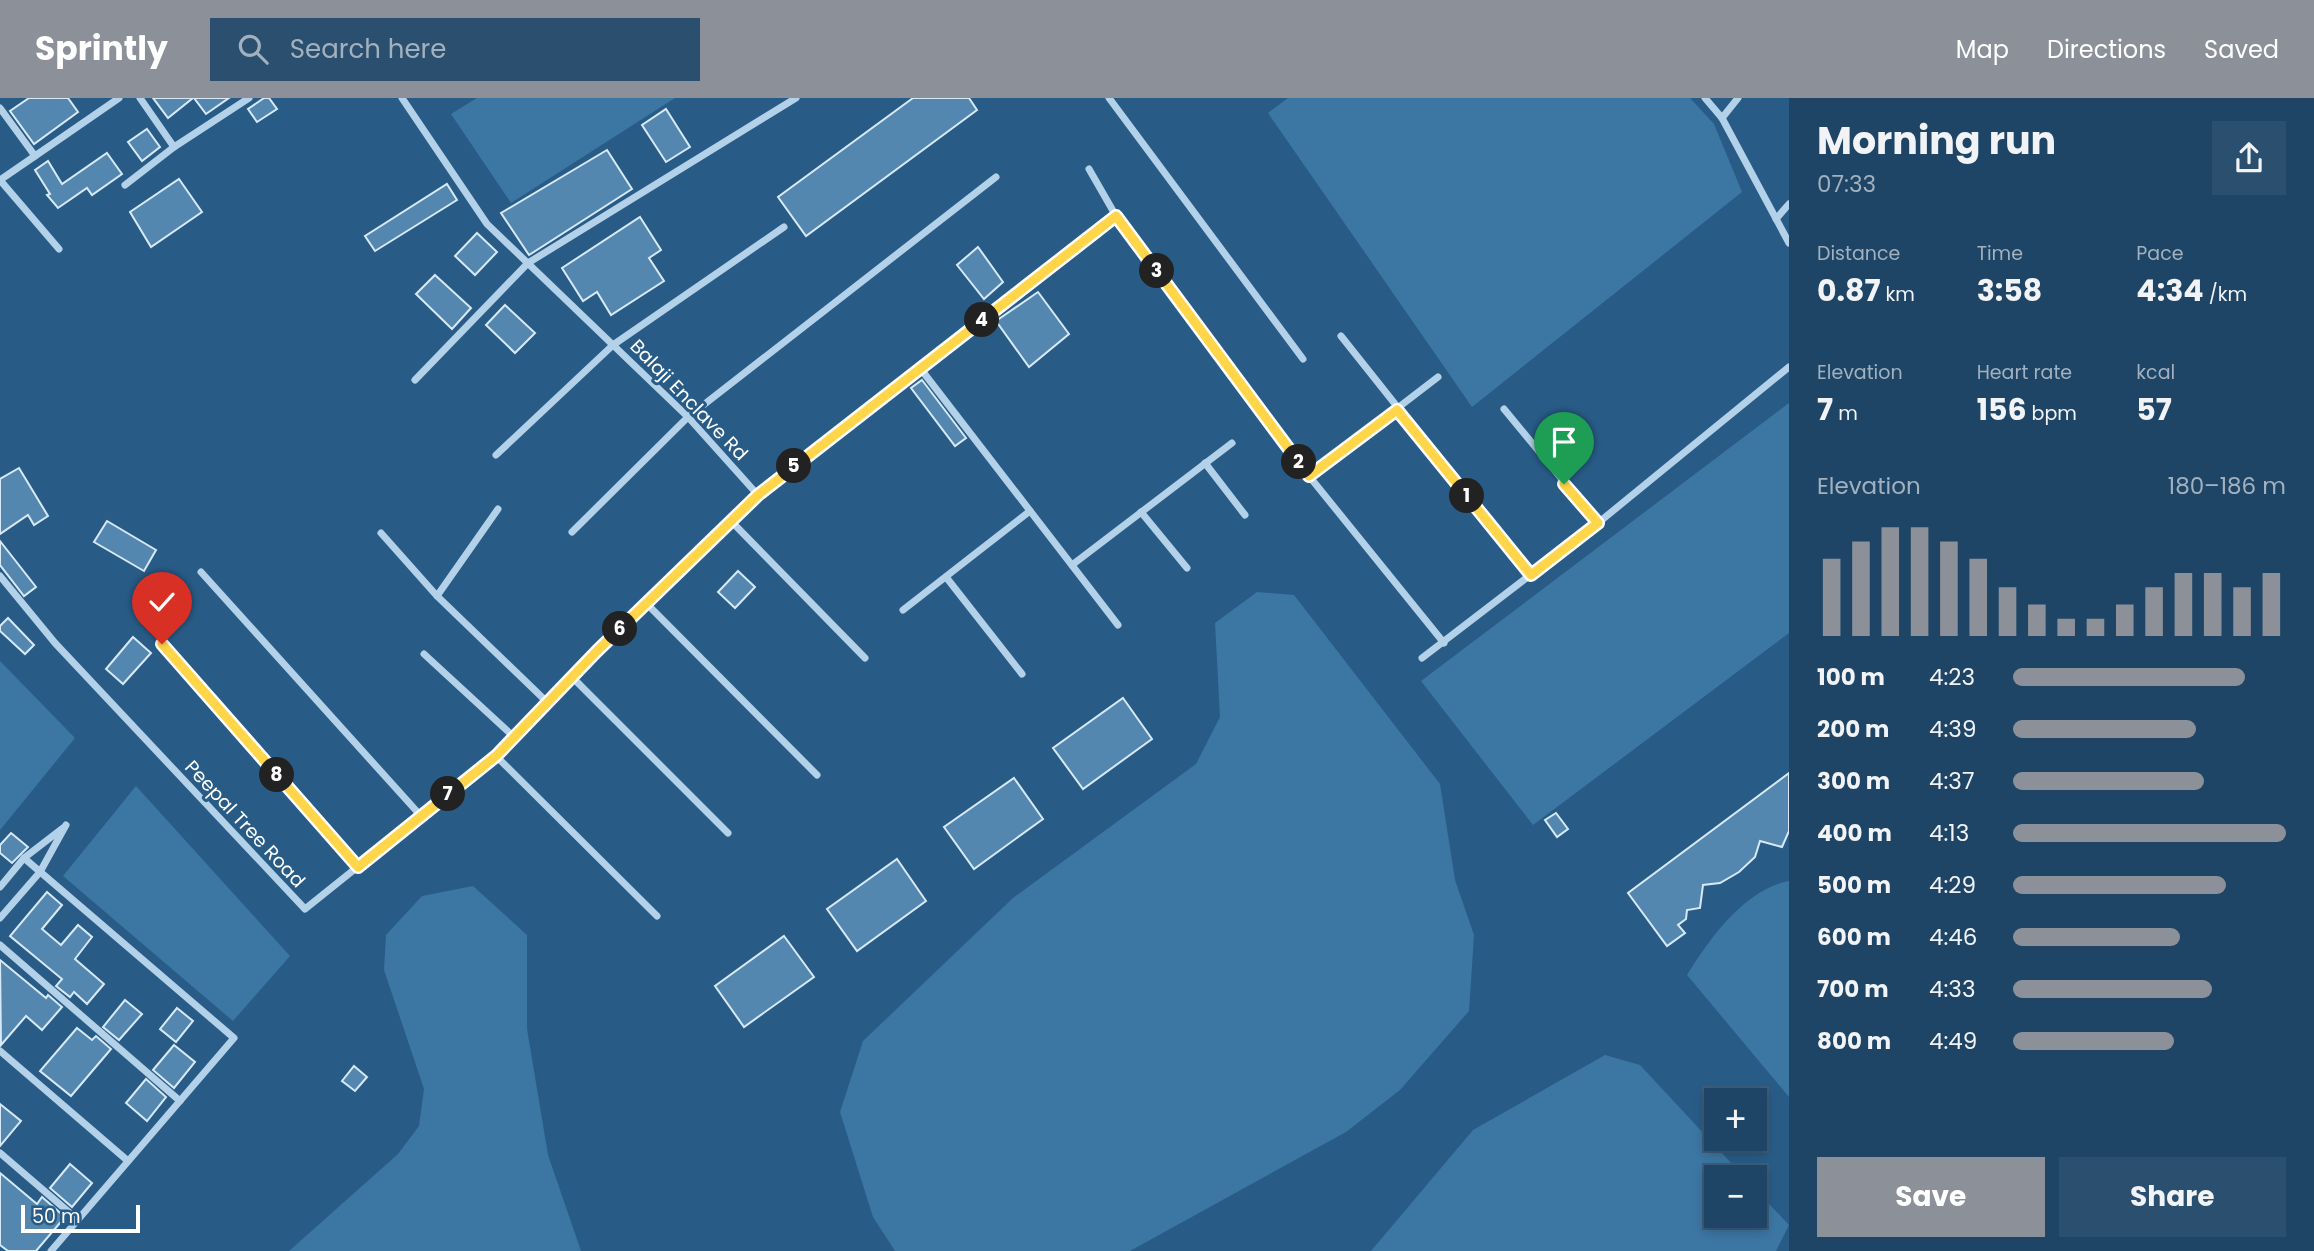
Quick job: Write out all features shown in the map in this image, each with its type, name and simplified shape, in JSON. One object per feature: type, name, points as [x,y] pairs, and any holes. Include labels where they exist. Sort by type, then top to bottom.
[{"type":"street","points":[[59,249],[0,179],[119,98]]},
{"type":"street","points":[[141,98],[174,147]]},
{"type":"street","points":[[125,184],[174,147],[249,98]]},
{"type":"street","name":"Balaji Enclave Rd","points":[[402,98],[487,224],[688,417],[758,495]]},
{"type":"street","points":[[415,380],[528,263],[796,98]]},
{"type":"street","points":[[1109,98],[1303,359]]},
{"type":"street","points":[[1704,98],[1722,118],[1789,243]]},
{"type":"street","points":[[1722,118],[1738,98]]},
{"type":"street","points":[[0,108],[35,156]]},
{"type":"street","points":[[1088,169],[1116,216],[1309,476],[1444,643]]},
{"type":"street","points":[[572,532],[688,417],[996,177]]},
{"type":"street","points":[[1776,219],[1789,204]]},
{"type":"street","points":[[657,916],[496,756],[646,603],[758,495],[1116,216]]},
{"type":"street","points":[[496,455],[613,345],[783,227]]},
{"type":"street","points":[[1341,336],[1397,410],[1531,575]]},
{"type":"street","points":[[1422,658],[1598,523],[1789,367]]},
{"type":"street","points":[[920,368],[1118,625]]},
{"type":"street","points":[[1309,476],[1438,377]]},
{"type":"street","points":[[1504,409],[1598,523]]},
{"type":"street","points":[[1072,565],[1233,443]]},
{"type":"street","points":[[1205,463],[1245,515]]},
{"type":"street","points":[[437,596],[498,509]]},
{"type":"street","points":[[903,610],[1030,511]]},
{"type":"street","points":[[1141,512],[1187,568]]},
{"type":"street","points":[[731,521],[865,658]]},
{"type":"street","points":[[381,533],[437,596],[547,702]]},
{"type":"street","points":[[201,572],[421,816]]},
{"type":"street","name":"Peepal Tree Road","points":[[0,576],[55,643],[305,909],[496,756]]},
{"type":"street","points":[[946,577],[1022,674]]},
{"type":"street","points":[[646,603],[817,775]]},
{"type":"street","points":[[162,644],[358,867]]},
{"type":"street","points":[[424,654],[514,737]]},
{"type":"street","points":[[572,677],[728,833]]},
{"type":"street","points":[[0,887],[24,858],[66,825],[40,872],[0,918]]},
{"type":"street","points":[[24,858],[234,1038],[51,1251]]},
{"type":"street","points":[[0,946],[180,1101]]},
{"type":"street","points":[[0,1051],[128,1161]]},
{"type":"street","points":[[0,1153],[78,1220]]},
{"type":"shaded area","points":[[477,98],[675,98],[511,203],[451,114]]},
{"type":"shaded area","points":[[1288,98],[1690,98],[1714,124],[1742,192],[1472,407],[1268,113]]},
{"type":"shaded area","points":[[1789,403],[1789,633],[1533,825],[1421,681]]},
{"type":"shaded area","points":[[1257,592],[1294,595],[1440,784],[1455,880],[1474,935],[1469,1011],[1400,1090],[1346,1132],[1130,1251],[895,1251],[873,1217],[840,1112],[863,1041],[1013,898],[1196,764],[1220,717],[1215,623]]},
{"type":"shaded area","points":[[0,661],[75,738],[0,830]]},
{"type":"shaded area","points":[[136,786],[290,956],[233,1021],[63,876]]},
{"type":"shaded area","points":[[1789,881],[1789,1097],[1687,975],[1717,932],[1743,905],[1773,886]]},
{"type":"shaded area","points":[[473,886],[527,935],[527,1029],[548,1155],[581,1251],[289,1251],[398,1154],[419,1126],[424,1089],[384,970],[386,935],[422,896]]},
{"type":"shaded area","points":[[1605,1055],[1640,1065],[1704,1134],[1704,1151],[1720,1151],[1733,1165],[1704,1165],[1704,1228],[1767,1228],[1767,1202],[1789,1225],[1776,1251],[1371,1251],[1473,1130]]},
{"type":"building","points":[[29,98],[68,98],[78,112],[34,144],[10,111]]},
{"type":"building","points":[[153,98],[193,98],[168,118]]},
{"type":"building","points":[[194,98],[229,98],[206,114]]},
{"type":"building","points":[[264,98],[269,98],[277,109],[257,122],[248,109]]},
{"type":"building","points":[[913,98],[969,98],[977,110],[806,236],[778,197]]},
{"type":"building","points":[[666,109],[690,147],[666,162],[642,125]]},
{"type":"building","points":[[147,129],[160,147],[142,161],[128,142]]},
{"type":"building","points":[[607,150],[632,189],[529,255],[501,213]]},
{"type":"building","points":[[107,153],[122,174],[92,195],[87,188],[58,208],[47,195],[50,194],[35,170],[48,161],[62,184]]},
{"type":"building","points":[[179,179],[202,212],[151,247],[130,212]]},
{"type":"building","points":[[447,184],[457,200],[375,251],[365,236]]},
{"type":"building","points":[[640,217],[661,250],[649,258],[664,281],[611,315],[597,292],[583,301],[562,268]]},
{"type":"building","points":[[477,233],[497,252],[475,275],[455,256]]},
{"type":"building","points":[[978,247],[1003,282],[984,299],[957,265]]},
{"type":"building","points":[[435,275],[471,308],[452,329],[416,294]]},
{"type":"building","points":[[1038,292],[1069,334],[1029,367],[996,321]]},
{"type":"building","points":[[505,305],[535,333],[515,353],[486,325]]},
{"type":"building","points":[[922,380],[966,438],[955,446],[911,388]]},
{"type":"building","points":[[19,468],[48,516],[34,525],[28,515],[0,534],[0,479]]},
{"type":"building","points":[[107,521],[156,550],[144,571],[94,542]]},
{"type":"building","points":[[0,541],[36,587],[24,596],[0,565]]},
{"type":"building","points":[[738,571],[755,587],[735,608],[718,592]]},
{"type":"building","points":[[8,618],[34,645],[25,654],[0,631],[0,626]]},
{"type":"building","points":[[133,637],[151,653],[123,684],[106,669]]},
{"type":"building","points":[[1123,698],[1152,739],[1083,789],[1053,748]]},
{"type":"building","points":[[1789,773],[1789,831],[1782,847],[1760,841],[1755,857],[1739,872],[1720,883],[1703,885],[1700,908],[1687,910],[1686,919],[1678,925],[1685,933],[1667,946],[1628,893]]},
{"type":"building","points":[[1014,778],[1043,819],[974,869],[944,827]]},
{"type":"building","points":[[1556,813],[1568,829],[1557,837],[1545,820]]},
{"type":"building","points":[[11,833],[28,847],[12,863],[0,853],[0,845]]},
{"type":"building","points":[[897,859],[926,901],[857,951],[827,909]]},
{"type":"building","points":[[47,892],[62,905],[42,929],[61,945],[78,925],[92,937],[75,959],[104,984],[87,1004],[74,992],[70,997],[56,986],[62,979],[10,936]]},
{"type":"building","points":[[784,936],[814,977],[744,1027],[715,986]]},
{"type":"building","points":[[0,960],[46,998],[48,995],[62,1007],[42,1030],[26,1016],[1,1045]]},
{"type":"building","points":[[125,1000],[142,1014],[119,1040],[103,1027]]},
{"type":"building","points":[[177,1008],[193,1021],[176,1042],[160,1029]]},
{"type":"building","points":[[77,1028],[92,1040],[96,1036],[111,1049],[71,1096],[40,1071]]},
{"type":"building","points":[[174,1045],[195,1062],[174,1088],[153,1070]]},
{"type":"building","points":[[354,1066],[367,1077],[355,1091],[342,1081]]},
{"type":"building","points":[[146,1079],[166,1097],[147,1121],[126,1103]]},
{"type":"building","points":[[0,1104],[21,1121],[0,1146]]},
{"type":"building","points":[[70,1164],[92,1183],[72,1207],[50,1188]]},
{"type":"building","points":[[0,1173],[37,1204],[42,1197],[65,1217],[36,1251],[8,1251],[0,1245]]},
{"type":"route","points":[[162,644],[358,867],[496,756],[597,651],[758,495],[1116,216],[1309,476],[1397,410],[1531,575],[1598,523],[1564,484]]}]
